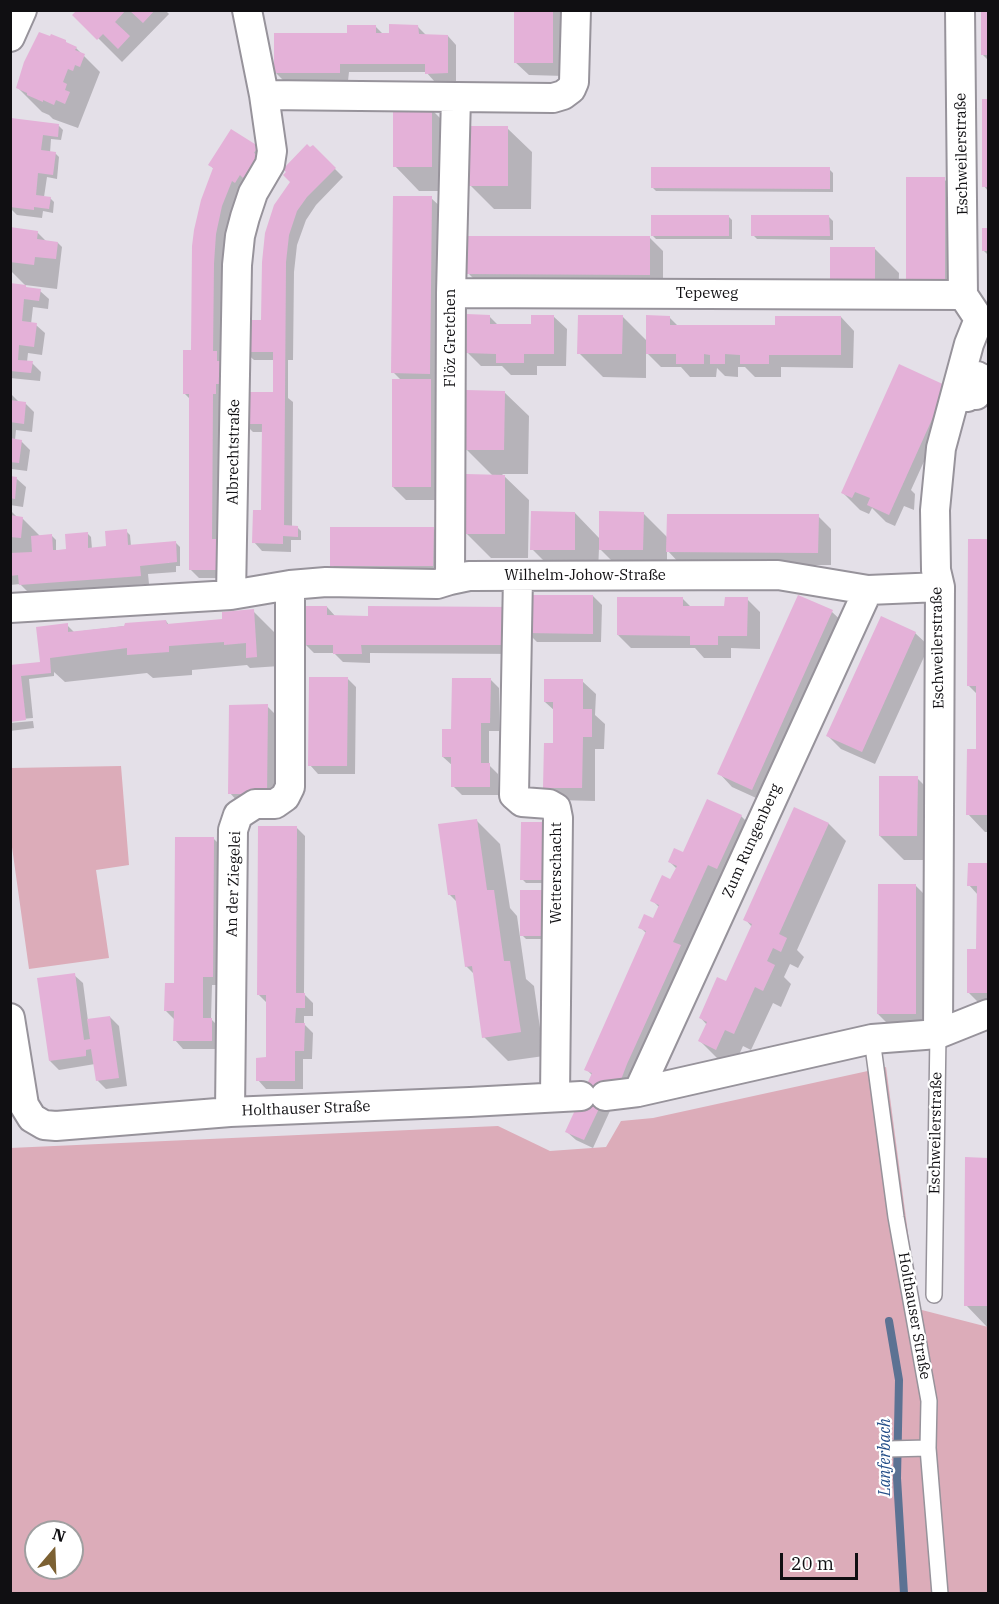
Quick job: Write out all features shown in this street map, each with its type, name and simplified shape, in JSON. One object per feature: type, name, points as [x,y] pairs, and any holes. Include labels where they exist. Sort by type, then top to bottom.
[{"type":"street","points":[[10,37],[22,10]]},
{"type":"street","name":"Albrechtstraße","points":[[231,595],[237,265],[240,236],[245,217],[253,193],[270,164],[272,151],[264,95],[247,10]]},
{"type":"street","points":[[264,95],[554,98],[571,89],[574,82],[576,10]]},
{"type":"street","name":"Eschweilerstraße","points":[[938,1034],[938,578],[935,510],[941,448],[966,393],[969,344],[979,319],[963,295],[960,10]]},
{"type":"street","name":"Flöz Gretchen","points":[[450,579],[451,293],[456,97]]},
{"type":"street","name":"Tepeweg","points":[[451,293],[963,295]]},
{"type":"street","name":"Wilhelm-Johow-Straße","points":[[231,595],[290,585],[326,582],[437,584],[469,576],[778,574],[868,590],[938,578]]},
{"type":"street","name":"Wetterschacht","points":[[518,576],[513,795],[522,802],[549,804],[556,808],[580,1096]]},
{"type":"street","name":"An der Ziegelei","points":[[230,1112],[233,830],[238,815],[255,804],[275,804],[285,797],[290,787],[290,585]]},
{"type":"street","name":"Zum Rungenberg","points":[[638,1092],[868,590]]},
{"type":"street","points":[[10,608],[231,595]]},
{"type":"street","name":"Holthauser Straße","points":[[10,1018],[24,1105],[32,1118],[44,1125],[56,1126],[230,1112],[638,1092],[872,1040],[938,1034],[988,1014]]},
{"type":"lane","name":"Eschweilerstraße","points":[[934,1295],[938,1034]]},
{"type":"lane","name":"Holthauser Straße","points":[[872,1040],[896,1217],[929,1401],[921,1448],[940,1593]]},
{"type":"lane","points":[[887,1449],[921,1448]]},
{"type":"shaded area","points":[[121,766],[129,865],[96,870],[109,958],[29,969],[11,840],[11,768]]},
{"type":"shaded area","points":[[886,1067],[918,1309],[988,1327],[988,1593],[11,1593],[10,1148],[498,1126],[550,1151],[606,1147],[621,1121],[653,1118]]},
{"type":"building","points":[[77,10],[126,10],[115,22],[130,36],[118,49],[103,34],[97,40],[72,15]]},
{"type":"building","points":[[129,10],[155,10],[143,23]]},
{"type":"building","points":[[514,10],[553,10],[553,63],[514,63]]},
{"type":"building","points":[[981,10],[988,10],[988,55],[981,55]]},
{"type":"building","points":[[389,24],[418,25],[419,34],[448,35],[448,73],[425,74],[425,64],[340,64],[340,73],[274,73],[274,33],[347,33],[347,25],[376,25],[376,33],[389,33]]},
{"type":"building","points":[[39,32],[66,40],[77,47],[75,50],[85,54],[80,67],[75,65],[73,71],[68,69],[63,82],[67,84],[65,90],[70,92],[65,104],[56,100],[54,105],[43,100],[43,102],[16,88],[24,62]]},
{"type":"building","points":[[982,99],[988,99],[988,187],[982,187]]},
{"type":"building","points":[[393,107],[432,107],[432,167],[393,167]]},
{"type":"building","points":[[11,118],[59,124],[58,137],[43,135],[41,150],[56,152],[53,175],[38,173],[36,195],[51,197],[49,209],[10,207]]},
{"type":"building","points":[[469,126],[508,126],[508,186],[469,186]]},
{"type":"building","points":[[231,129],[258,146],[254,153],[258,155],[243,178],[240,175],[235,183],[232,181],[222,206],[216,234],[213,351],[217,351],[217,361],[221,361],[221,384],[216,384],[216,394],[213,394],[212,539],[223,539],[222,570],[189,570],[189,394],[183,394],[183,350],[191,350],[192,246],[201,200],[213,168],[208,165]]},
{"type":"building","points":[[307,144],[310,147],[313,145],[336,168],[307,197],[297,211],[289,235],[286,262],[284,525],[298,526],[298,537],[283,536],[283,544],[252,543],[253,510],[261,510],[262,424],[243,424],[243,392],[273,392],[273,352],[243,352],[244,320],[261,320],[265,233],[274,205],[290,182],[283,175],[286,172],[283,169]]},
{"type":"building","points":[[651,167],[830,167],[830,189],[651,188]]},
{"type":"building","points":[[906,177],[945,177],[945,286],[906,286]]},
{"type":"building","points":[[393,196],[432,196],[430,374],[391,373]]},
{"type":"building","points":[[651,215],[729,215],[729,236],[651,236]]},
{"type":"building","points":[[751,215],[829,215],[830,236],[751,236]]},
{"type":"building","points":[[10,227],[38,231],[37,239],[58,242],[56,259],[35,257],[34,265],[10,262]]},
{"type":"building","points":[[982,228],[988,228],[988,251],[982,251]]},
{"type":"building","points":[[467,236],[650,236],[650,275],[467,274]]},
{"type":"building","points":[[830,247],[875,247],[875,286],[830,286]]},
{"type":"building","points":[[10,283],[41,289],[39,301],[24,299],[22,321],[37,323],[34,347],[19,345],[18,360],[33,361],[31,373],[10,371]]},
{"type":"building","points":[[467,314],[490,315],[490,324],[531,324],[531,315],[554,315],[554,354],[524,354],[524,363],[496,363],[496,354],[466,353]]},
{"type":"building","points":[[578,315],[623,315],[622,354],[577,354]]},
{"type":"building","points":[[646,315],[670,316],[670,325],[775,325],[775,316],[841,316],[841,355],[769,355],[769,364],[740,364],[740,355],[725,354],[725,364],[710,364],[710,355],[704,354],[704,364],[676,364],[676,354],[646,354]]},
{"type":"building","points":[[899,364],[947,386],[889,515],[867,505],[870,498],[855,492],[852,498],[841,493]]},
{"type":"building","points":[[392,379],[431,379],[431,487],[392,487]]},
{"type":"building","points":[[466,390],[505,391],[504,450],[466,450]]},
{"type":"building","points":[[10,400],[26,402],[24,424],[10,422]]},
{"type":"building","points":[[10,438],[22,440],[19,463],[10,462]]},
{"type":"building","points":[[466,474],[505,475],[505,534],[466,534]]},
{"type":"building","points":[[10,476],[17,477],[15,499],[10,498]]},
{"type":"building","points":[[531,511],[575,512],[575,550],[530,550]]},
{"type":"building","points":[[599,511],[644,512],[643,550],[599,550]]},
{"type":"building","points":[[667,514],[819,514],[818,553],[666,552]]},
{"type":"building","points":[[10,515],[23,517],[21,538],[10,537]]},
{"type":"building","points":[[330,527],[434,527],[433,566],[330,566]]},
{"type":"building","points":[[127,529],[128,545],[176,541],[177,562],[140,566],[141,576],[19,585],[18,575],[10,576],[10,553],[32,552],[31,536],[52,534],[53,550],[58,550],[66,549],[65,534],[88,532],[88,548],[106,546],[105,531]]},
{"type":"building","points":[[968,539],[988,539],[988,815],[966,815],[967,749],[976,749],[976,686],[967,686]]},
{"type":"building","points":[[527,595],[593,595],[593,634],[527,633]]},
{"type":"building","points":[[798,595],[833,610],[752,790],[717,774]]},
{"type":"building","points":[[617,597],[683,597],[683,606],[724,606],[725,597],[748,597],[747,636],[718,636],[718,645],[690,645],[690,636],[617,635]]},
{"type":"building","points":[[304,606],[327,606],[327,615],[368,616],[368,606],[509,607],[509,645],[361,645],[362,654],[333,654],[333,645],[304,645]]},
{"type":"building","points":[[254,609],[257,657],[246,658],[246,643],[224,645],[224,642],[169,646],[169,652],[127,655],[127,648],[50,658],[51,673],[21,676],[26,720],[10,722],[10,665],[40,662],[36,627],[68,623],[68,632],[124,626],[125,623],[166,620],[167,624],[222,619],[222,612]]},
{"type":"building","points":[[881,616],[916,632],[862,752],[826,736]]},
{"type":"building","points":[[309,677],[348,677],[347,766],[308,766]]},
{"type":"building","points":[[452,678],[491,678],[490,723],[481,723],[481,763],[490,763],[490,787],[451,787],[451,757],[442,757],[442,729],[451,729]]},
{"type":"building","points":[[544,679],[583,679],[583,709],[592,709],[592,737],[583,737],[582,788],[543,788],[544,743],[553,743],[553,702],[544,702]]},
{"type":"building","points":[[268,704],[267,794],[228,794],[229,705]]},
{"type":"building","points":[[879,776],[918,776],[917,836],[879,836]]},
{"type":"building","points":[[707,799],[742,815],[717,869],[708,865],[673,942],[681,945],[619,1085],[605,1096],[584,1140],[565,1132],[592,1073],[584,1070],[646,931],[638,928],[644,914],[653,918],[659,905],[650,901],[662,875],[670,879],[677,866],[668,862],[674,848],[683,852]]},
{"type":"building","points":[[794,807],[829,823],[779,934],[787,938],[781,952],[773,948],[767,961],[775,965],[763,991],[755,987],[734,1034],[725,1030],[716,1050],[698,1041],[707,1022],[699,1018],[717,977],[726,981],[752,924],[743,920]]},
{"type":"building","points":[[477,819],[487,890],[494,890],[504,961],[510,961],[521,1032],[482,1038],[472,966],[465,967],[455,895],[448,895],[438,824]]},
{"type":"building","points":[[521,822],[543,822],[542,880],[520,880]]},
{"type":"building","points":[[258,826],[297,826],[296,993],[305,993],[305,1008],[296,1008],[295,1023],[305,1023],[304,1051],[295,1051],[295,1081],[256,1081],[256,1058],[266,1057],[266,995],[257,995]]},
{"type":"building","points":[[175,837],[214,837],[213,977],[203,977],[203,1018],[212,1018],[212,1041],[173,1041],[174,1011],[164,1011],[165,983],[174,983]]},
{"type":"building","points":[[968,863],[988,863],[988,993],[967,993],[967,949],[976,949],[977,886],[967,886]]},
{"type":"building","points":[[878,884],[916,884],[916,1014],[877,1014]]},
{"type":"building","points":[[520,890],[542,890],[542,936],[520,936]]},
{"type":"building","points":[[75,973],[84,1040],[90,1039],[87,1019],[110,1016],[119,1078],[96,1081],[91,1049],[86,1050],[86,1056],[49,1061],[37,978]]},
{"type":"building","points":[[965,1157],[988,1158],[988,1306],[964,1306]]},
{"type":"waterway","name":"Lanferbach","points":[[889,1321],[899,1380],[897,1478],[904,1594]]}]
